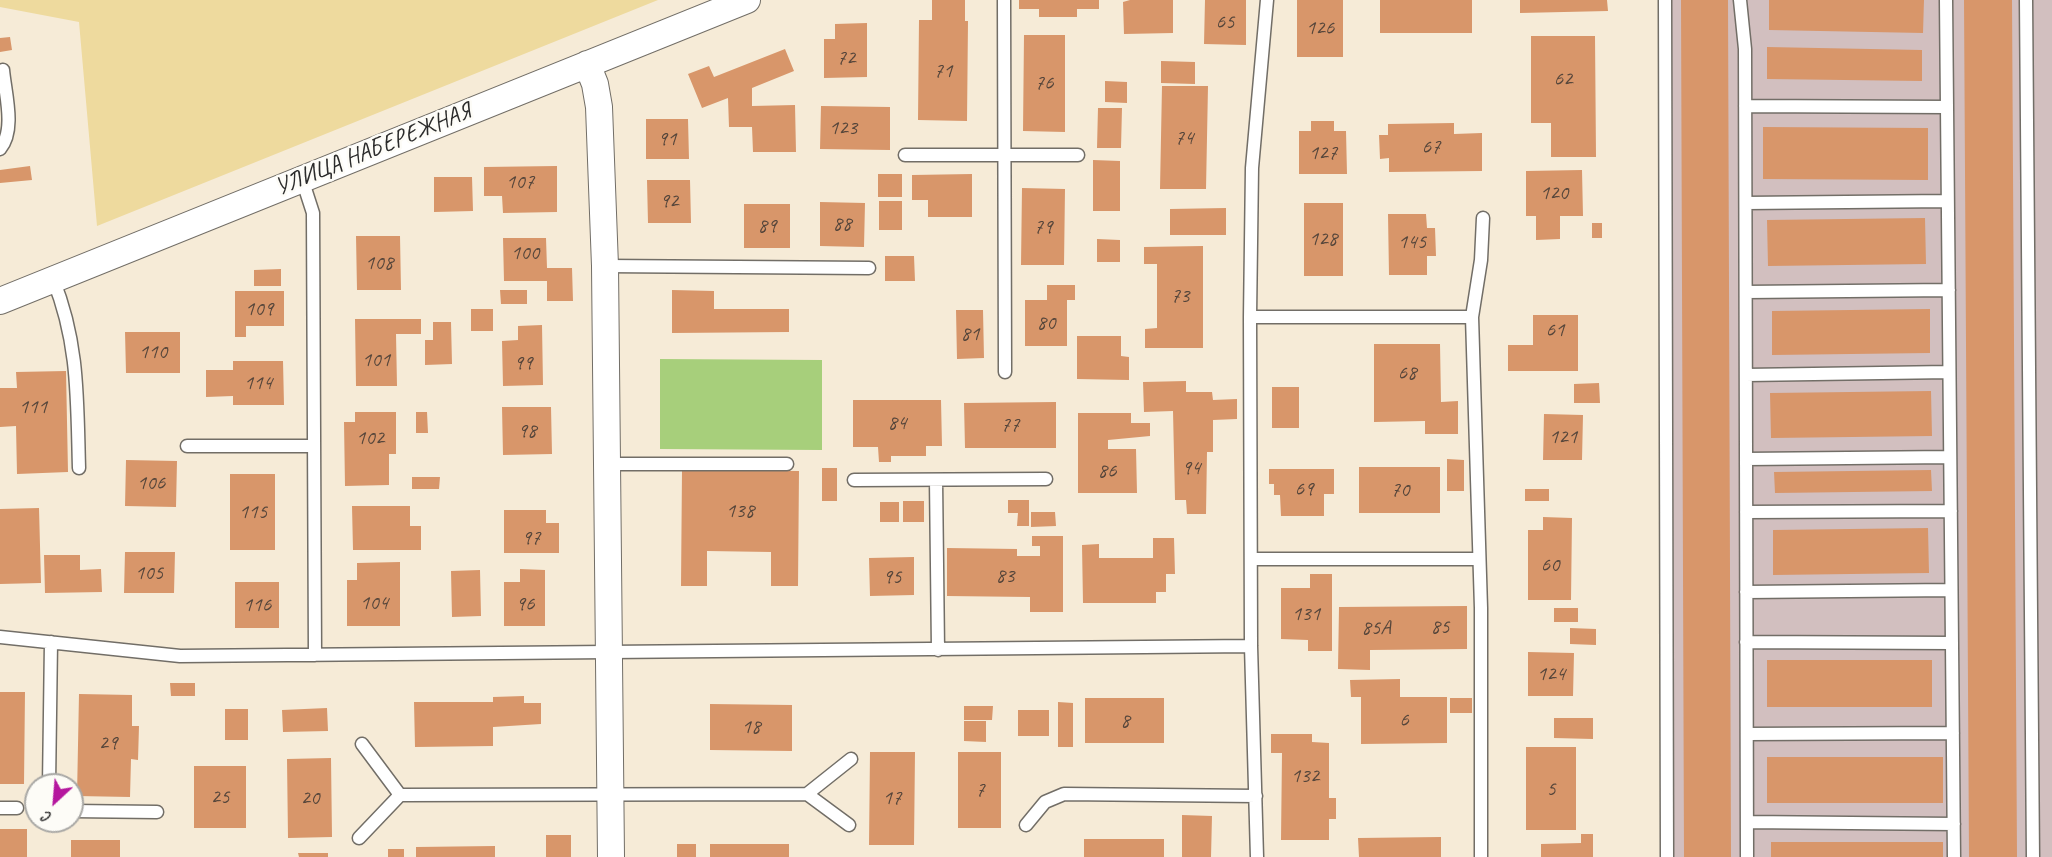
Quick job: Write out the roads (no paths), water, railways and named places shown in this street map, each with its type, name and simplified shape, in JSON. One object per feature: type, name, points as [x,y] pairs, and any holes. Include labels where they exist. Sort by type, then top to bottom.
[{"type":"street","name":"УЛИЦА НАБЕРЕЖНАЯ","points":[[0,301],[747,0]]},
{"type":"street","points":[[587,64],[595,84],[599,107],[605,266],[610,857]]},
{"type":"lane","points":[[1005,0],[1005,372]]},
{"type":"lane","points":[[1257,857],[1251,646],[1250,317],[1252,168],[1267,0]]},
{"type":"lane","points":[[1665,0],[1667,857]]},
{"type":"lane","points":[[1740,0],[1745,49],[1747,857]]},
{"type":"lane","points":[[1946,0],[1954,857]]},
{"type":"lane","points":[[2026,0],[2033,857]]},
{"type":"lane","points":[[0,149],[6,139],[8,128],[3,70]]},
{"type":"lane","points":[[1745,106],[1947,107]]},
{"type":"lane","points":[[905,155],[1078,155]]},
{"type":"lane","points":[[302,179],[313,213],[315,655]]},
{"type":"lane","points":[[1746,203],[1947,201]]},
{"type":"lane","points":[[1481,857],[1481,608],[1472,317],[1481,260],[1483,218]]},
{"type":"lane","points":[[605,266],[869,268]]},
{"type":"lane","points":[[53,279],[63,306],[76,365],[79,468]]},
{"type":"lane","points":[[1746,292],[1948,290]]},
{"type":"lane","points":[[1250,317],[1472,317]]},
{"type":"lane","points":[[1746,375],[1949,372]]},
{"type":"lane","points":[[187,446],[314,446]]},
{"type":"lane","points":[[1746,459],[1950,457]]},
{"type":"lane","points":[[607,464],[787,464]]},
{"type":"lane","points":[[854,480],[1046,479]]},
{"type":"lane","points":[[936,480],[938,650]]},
{"type":"lane","points":[[1746,512],[1951,510]]},
{"type":"lane","points":[[1251,559],[1478,559]]},
{"type":"lane","points":[[1746,592],[1952,590]]},
{"type":"lane","points":[[0,637],[180,656],[1251,646]]},
{"type":"lane","points":[[49,773],[51,642]]},
{"type":"lane","points":[[1746,642],[1952,643]]},
{"type":"lane","points":[[1747,734],[1953,733]]},
{"type":"lane","points":[[362,744],[400,795]]},
{"type":"lane","points":[[807,794],[851,759]]},
{"type":"lane","points":[[359,838],[400,795],[807,794],[849,825]]},
{"type":"lane","points":[[1026,825],[1045,802],[1064,794],[1256,796]]},
{"type":"lane","points":[[0,808],[17,808]]},
{"type":"lane","points":[[84,811],[156,812]]},
{"type":"lane","points":[[1747,822],[1954,824]]}]
